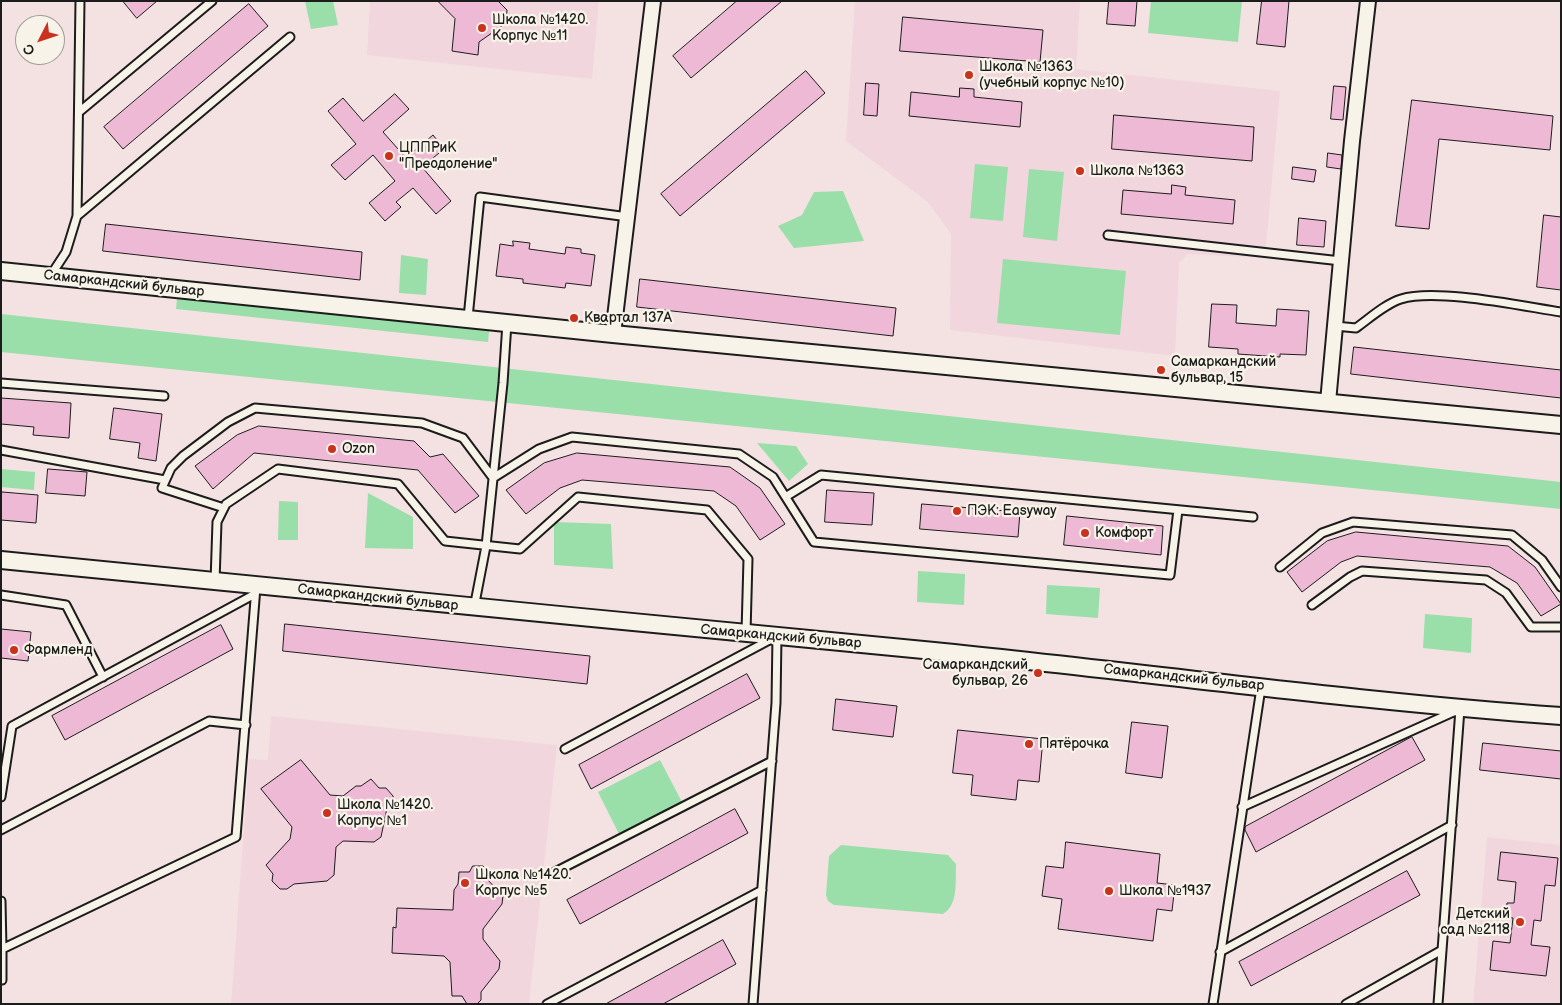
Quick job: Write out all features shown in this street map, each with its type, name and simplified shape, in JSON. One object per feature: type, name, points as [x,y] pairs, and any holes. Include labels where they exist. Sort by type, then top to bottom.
[{"type":"street","points":[[613,334],[653,1]]},
{"type":"street","points":[[1328,402],[1368,1]]},
{"type":"street","name":"Самаркандский бульвар","points":[[1,271],[613,334],[1561,425]]},
{"type":"street","name":"Самаркандский бульвар","points":[[1,560],[215,583],[255,590],[746,633],[1261,686],[1460,709],[1561,716]]},
{"type":"lane","points":[[50,276],[66,252],[77,216],[80,1]]},
{"type":"lane","points":[[79,112],[212,1]]},
{"type":"lane","points":[[77,216],[290,37]]},
{"type":"lane","points":[[468,319],[480,197],[628,217]]},
{"type":"lane","points":[[1108,235],[1341,261]]},
{"type":"lane","points":[[1335,326],[1356,328],[1401,299],[1434,295],[1561,312]]},
{"type":"lane","points":[[474,608],[486,546],[503,383],[507,323]]},
{"type":"lane","points":[[1,383],[164,396]]},
{"type":"lane","points":[[224,508],[162,488],[171,468],[183,456],[228,422],[255,408],[422,423],[463,438],[493,478]]},
{"type":"lane","points":[[493,478],[539,449],[572,437],[739,454],[773,477],[787,496],[814,542],[1170,575],[1178,510]]},
{"type":"lane","points":[[1,450],[165,480]]},
{"type":"lane","points":[[215,583],[217,522],[226,504],[278,469],[398,484],[445,541],[486,546],[520,549],[578,497],[707,510],[748,558],[746,633]]},
{"type":"lane","points":[[787,496],[822,475],[1253,517]]},
{"type":"lane","points":[[1280,567],[1322,533],[1353,522],[1512,535],[1542,560],[1561,587]]},
{"type":"lane","points":[[1312,605],[1350,577],[1362,571],[1486,580],[1506,593],[1531,627],[1561,627]]},
{"type":"lane","points":[[1,798],[12,726],[255,590]]},
{"type":"lane","points":[[2,949],[236,837],[255,590]]},
{"type":"lane","points":[[1,595],[66,605],[103,676]]},
{"type":"lane","points":[[565,750],[777,636],[776,702],[753,1004]]},
{"type":"lane","points":[[1213,1004],[1261,686]]},
{"type":"lane","points":[[1242,808],[1460,709],[1438,1004]]},
{"type":"lane","points":[[1,830],[209,721],[246,725]]},
{"type":"lane","points":[[555,872],[772,761]]},
{"type":"lane","points":[[1220,952],[1452,825]]},
{"type":"lane","points":[[547,1004],[762,890]]},
{"type":"lane","points":[[1,901],[2,980]]},
{"type":"lane","points":[[1346,1004],[1442,950]]},
{"type":"shaded area","name":"Школа №1420. Корпус №11","points":[[370,1],[599,1],[592,79],[367,55]]},
{"type":"shaded area","name":"Школа №1363","points":[[855,1],[1080,1],[1076,69],[1280,91],[1265,258],[1188,254],[1179,263],[1175,356],[950,330],[951,234],[928,202],[846,141]]},
{"type":"shaded area","points":[[271,716],[557,745],[529,1004],[231,1004],[249,759],[268,760]]},
{"type":"shaded area","name":"Детский сад №2118","points":[[1487,837],[1561,845],[1561,1004],[1473,1004]]},
{"type":"green space","points":[[305,1],[333,1],[338,25],[311,29]]},
{"type":"green space","points":[[1151,1],[1242,1],[1238,42],[1148,33]]},
{"type":"green space","points":[[975,164],[1008,167],[1003,221],[970,218]]},
{"type":"green space","points":[[1029,169],[1064,172],[1057,241],[1023,237]]},
{"type":"green space","points":[[843,191],[864,241],[794,248],[778,226],[802,215],[814,192]]},
{"type":"green space","points":[[401,255],[428,259],[426,295],[399,293]]},
{"type":"green space","points":[[1003,259],[1126,271],[1120,335],[997,323]]},
{"type":"green space","points":[[177,299],[490,323],[488,342],[176,309]]},
{"type":"green space","points":[[1,314],[1561,482],[1561,509],[1,352]]},
{"type":"green space","points":[[757,443],[796,446],[808,464],[789,481]]},
{"type":"green space","points":[[1,469],[35,472],[34,490],[1,487]]},
{"type":"green space","points":[[368,493],[413,517],[413,549],[365,548]]},
{"type":"green space","points":[[279,501],[298,502],[298,540],[278,540]]},
{"type":"green space","points":[[554,522],[611,524],[613,569],[554,565]]},
{"type":"green space","points":[[918,571],[965,574],[964,605],[917,602]]},
{"type":"green space","points":[[1047,585],[1100,588],[1098,618],[1046,614]]},
{"type":"green space","points":[[1425,614],[1472,618],[1471,653],[1423,648]]},
{"type":"green space","points":[[660,760],[682,802],[619,834],[598,792]]},
{"type":"green space","points":[[841,845],[948,855],[956,864],[955,892],[952,904],[943,914],[834,905],[828,901],[826,895],[829,856]]},
{"type":"building","points":[[123,1],[157,1],[137,18]]},
{"type":"building","points":[[438,1],[498,1],[507,10],[506,23],[479,42],[478,55],[452,51],[455,19]]},
{"type":"building","points":[[737,1],[782,1],[691,78],[673,56]]},
{"type":"building","points":[[1109,1],[1137,1],[1135,26],[1107,24]]},
{"type":"building","points":[[1262,1],[1289,1],[1285,47],[1257,44]]},
{"type":"building","points":[[249,4],[268,26],[123,149],[104,127]]},
{"type":"building","points":[[903,17],[1043,30],[1040,62],[900,51]]},
{"type":"building","points":[[806,71],[825,93],[680,216],[661,194]]},
{"type":"building","points":[[866,83],[879,84],[877,116],[864,115]]},
{"type":"building","points":[[1334,86],[1346,87],[1343,120],[1331,119]]},
{"type":"building","points":[[960,88],[974,89],[974,97],[1022,102],[1020,127],[909,116],[911,92],[959,97]]},
{"type":"building","name":"ЦППРиК \"Преодоление\"","points":[[395,94],[409,109],[383,132],[406,158],[433,135],[444,149],[422,167],[451,201],[436,214],[413,188],[396,202],[401,207],[385,221],[369,203],[395,181],[373,155],[345,180],[331,165],[356,144],[328,111],[343,98],[363,121]]},
{"type":"building","points":[[1412,100],[1553,116],[1550,150],[1439,139],[1429,229],[1396,226]]},
{"type":"building","points":[[1114,115],[1254,127],[1252,161],[1112,149]]},
{"type":"building","points":[[1328,153],[1342,155],[1341,169],[1327,167]]},
{"type":"building","points":[[1293,167],[1316,170],[1314,182],[1292,179]]},
{"type":"building","points":[[1172,185],[1186,187],[1185,195],[1235,200],[1233,224],[1121,214],[1123,190],[1171,194]]},
{"type":"building","points":[[1544,215],[1561,217],[1561,290],[1537,287]]},
{"type":"building","points":[[1299,218],[1326,221],[1324,247],[1297,245]]},
{"type":"building","points":[[106,224],[362,252],[360,280],[103,251]]},
{"type":"building","points":[[513,241],[530,243],[529,249],[565,254],[566,247],[581,249],[581,253],[595,255],[591,286],[566,283],[565,288],[523,283],[523,279],[496,276],[500,244],[513,246]]},
{"type":"building","points":[[640,279],[896,308],[893,336],[637,307]]},
{"type":"building","points":[[1212,304],[1237,305],[1236,323],[1276,326],[1277,309],[1309,311],[1306,355],[1280,354],[1280,357],[1238,354],[1238,349],[1209,347]]},
{"type":"building","points":[[1354,347],[1561,370],[1561,398],[1351,374]]},
{"type":"building","points":[[1,398],[71,403],[69,438],[33,435],[34,427],[1,424]]},
{"type":"building","points":[[114,408],[162,414],[156,461],[138,458],[140,443],[110,439]]},
{"type":"building","points":[[259,426],[414,441],[430,457],[443,454],[479,496],[455,513],[418,470],[254,453],[213,489],[195,466],[237,435]]},
{"type":"building","points":[[577,453],[730,467],[760,488],[785,524],[760,540],[736,506],[714,491],[582,480],[560,488],[526,514],[506,490],[544,463]]},
{"type":"building","points":[[48,469],[87,472],[85,496],[46,493]]},
{"type":"building","points":[[827,490],[874,493],[872,525],[825,522]]},
{"type":"building","points":[[2,492],[38,495],[36,523],[1,520]]},
{"type":"building","points":[[922,504],[1020,512],[1018,537],[920,529]]},
{"type":"building","points":[[1067,516],[1163,526],[1161,555],[1064,545]]},
{"type":"building","points":[[1356,532],[1508,546],[1535,567],[1561,604],[1541,616],[1517,583],[1490,567],[1357,556],[1341,562],[1302,592],[1287,572],[1327,541]]},
{"type":"building","points":[[285,624],[590,656],[587,684],[283,651]]},
{"type":"building","points":[[221,625],[233,649],[65,740],[52,716]]},
{"type":"building","points":[[1,629],[31,632],[28,661],[1,658]]},
{"type":"building","points":[[747,674],[760,698],[591,789],[579,765]]},
{"type":"building","points":[[836,699],[897,706],[893,737],[833,730]]},
{"type":"building","points":[[1132,722],[1168,726],[1162,778],[1126,773]]},
{"type":"building","points":[[958,730],[1043,739],[1039,782],[1018,780],[1016,800],[971,795],[973,775],[953,773]]},
{"type":"building","points":[[1412,737],[1425,760],[1256,852],[1245,827]]},
{"type":"building","points":[[1483,743],[1561,751],[1561,779],[1480,770]]},
{"type":"building","points":[[301,760],[330,795],[343,796],[356,786],[361,786],[371,779],[379,788],[386,788],[393,796],[394,802],[387,808],[381,837],[374,842],[343,841],[336,847],[334,875],[327,881],[294,884],[287,889],[280,889],[272,881],[273,874],[266,865],[290,839],[292,827],[261,789]]},
{"type":"building","points":[[735,809],[748,833],[580,924],[567,900]]},
{"type":"building","name":"Школа №1937","points":[[1066,842],[1160,854],[1157,883],[1175,885],[1172,911],[1157,909],[1153,941],[1058,929],[1062,899],[1042,896],[1046,866],[1063,868]]},
{"type":"building","points":[[1501,852],[1558,858],[1555,886],[1545,885],[1541,921],[1534,920],[1531,945],[1550,947],[1546,976],[1490,970],[1493,941],[1510,943],[1513,918],[1506,917],[1507,903],[1514,903],[1516,882],[1498,880]]},
{"type":"building","points":[[473,866],[483,866],[488,871],[487,879],[503,896],[502,904],[483,929],[483,939],[500,961],[499,969],[481,992],[481,1000],[477,1004],[467,1004],[462,996],[452,996],[450,962],[444,956],[392,953],[393,927],[396,928],[397,908],[453,910],[454,890],[458,884],[459,872],[469,872]]},
{"type":"building","points":[[1407,871],[1420,895],[1251,986],[1239,962]]},
{"type":"building","points":[[723,940],[736,964],[663,1004],[606,1004]]},
{"type":"place","name":"Школа №1420. Корпус №11","points":[[482,28]]},
{"type":"place","name":"Школа №1363 (учебный корпус №10)","points":[[969,75]]},
{"type":"place","name":"ЦППРиК \"Преодоление\"","points":[[389,156]]},
{"type":"place","name":"Школа №1363","points":[[1080,171]]},
{"type":"place","name":"Квартал 137А","points":[[574,318]]},
{"type":"place","name":"Самаркандский бульвар, 15","points":[[1161,370]]},
{"type":"place","name":"Ozon","points":[[332,449]]},
{"type":"place","name":"ПЭК: Easyway","points":[[957,511]]},
{"type":"place","name":"Комфорт","points":[[1085,533]]},
{"type":"place","name":"Фармленд","points":[[14,650]]},
{"type":"place","name":"Самаркандский бульвар, 26","points":[[1038,673]]},
{"type":"place","name":"Пятёрочка","points":[[1029,744]]},
{"type":"place","name":"Школа №1420. Корпус №1","points":[[327,813]]},
{"type":"place","name":"Школа №1420. Корпус №5","points":[[465,883]]},
{"type":"place","name":"Школа №1937","points":[[1109,891]]},
{"type":"place","name":"Детский сад №2118","points":[[1520,922]]}]
